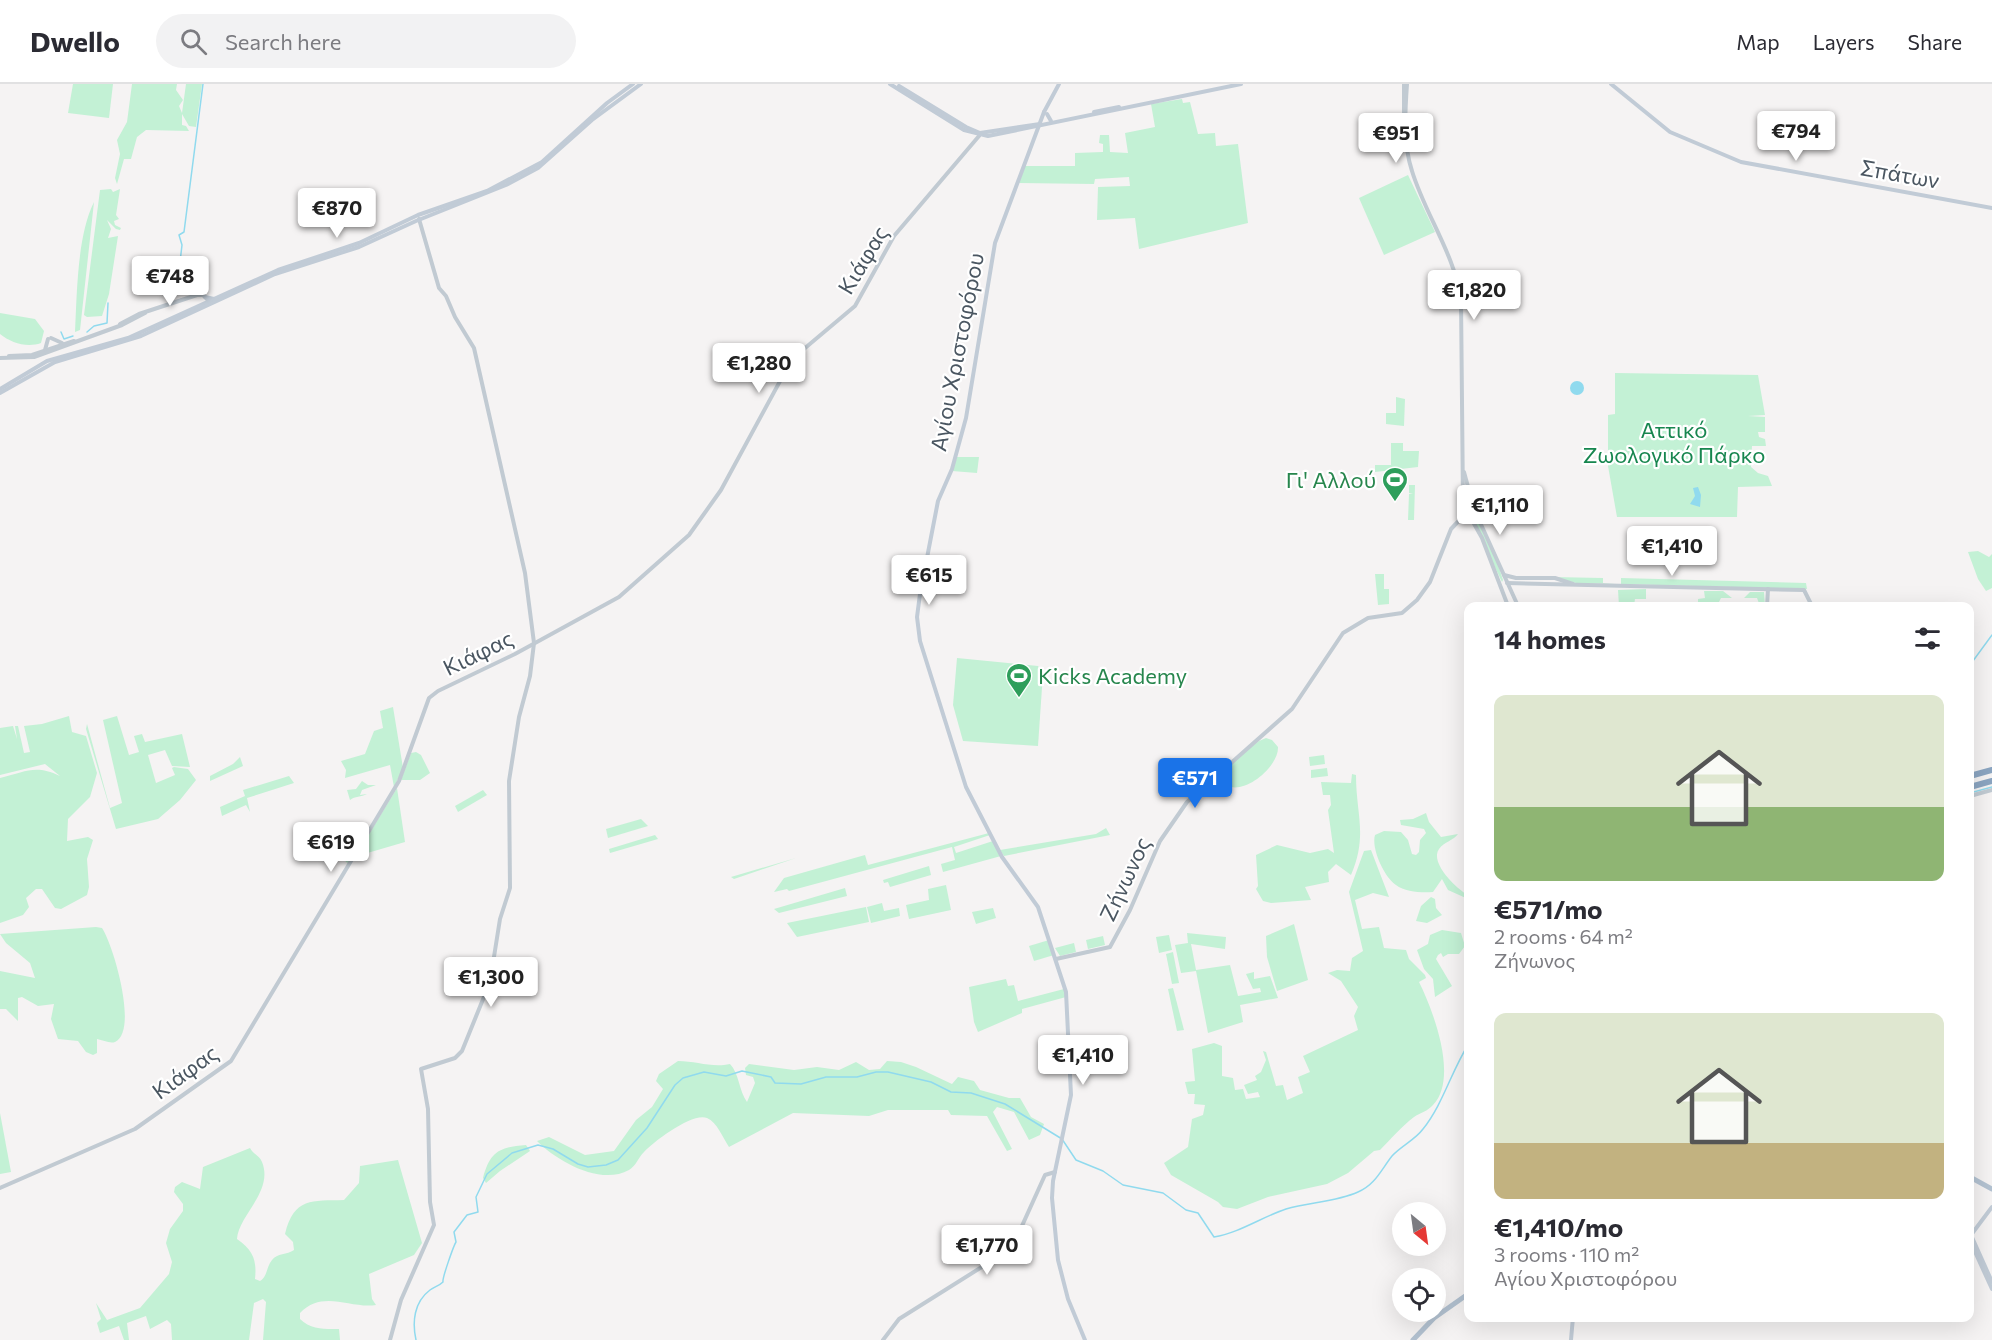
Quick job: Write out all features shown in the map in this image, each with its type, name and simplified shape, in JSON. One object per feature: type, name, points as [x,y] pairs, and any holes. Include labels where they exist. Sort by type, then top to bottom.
[{"type":"highway","points":[[1974,775],[1992,770]]},
{"type":"highway","points":[[1974,786],[1992,781]]},
{"type":"main road","points":[[0,391],[47,361],[128,338],[278,270],[367,240],[473,196],[536,165],[607,103],[633,84]]},
{"type":"main road","points":[[207,302],[275,274],[359,247],[417,218],[479,198],[530,173],[550,159],[607,108],[641,84]]},
{"type":"main road","points":[[890,84],[964,130],[979,136],[994,136],[1240,84]]},
{"type":"main road","points":[[895,84],[980,133],[1039,125],[1228,84]]},
{"type":"main road","name":"Σπάτων","points":[[1611,84],[1670,132],[1741,162],[1992,208]]},
{"type":"main road","name":"Αγίου Χριστοφόρου","points":[[1058,85],[1039,125],[995,243],[966,418],[952,469],[938,501],[917,617],[920,641],[966,787],[1002,857],[1038,907],[1056,959],[1069,1010],[1071,1095],[1052,1198],[1058,1260],[1068,1299],[1085,1340]]},
{"type":"main road","points":[[1045,113],[1052,121]]},
{"type":"main road","points":[[1974,1177],[1992,1187]]},
{"type":"main road","points":[[1974,1226],[1992,1205]]},
{"type":"main road","points":[[1974,1229],[1992,1205]]},
{"type":"main road","points":[[1974,1243],[1992,1282]]},
{"type":"main road","points":[[1974,1249],[1992,1289]]},
{"type":"main road","points":[[1415,1340],[1438,1315],[1464,1298]]},
{"type":"main road","points":[[1571,1340],[1573,1322]]},
{"type":"street","points":[[1405,84],[1406,159],[1454,272],[1461,300],[1462,459],[1467,511],[1481,536],[1506,602]]},
{"type":"street","name":"Κιάφας","points":[[0,1188],[135,1129],[231,1061],[399,782],[429,698],[435,692],[534,643],[619,597],[694,530],[721,490],[792,359],[855,306],[894,236],[979,136]]},
{"type":"street","points":[[390,1340],[400,1300],[434,1225],[430,1202],[428,1109],[421,1069],[455,1058],[462,1051],[490,982],[500,919],[510,888],[509,784],[519,717],[530,676],[534,643],[525,573],[474,348],[455,317],[446,296],[439,288],[417,218]]},
{"type":"street","points":[[0,357],[34,357],[115,328],[134,316],[197,295],[207,302]]},
{"type":"street","points":[[40,352],[47,347],[50,338],[57,343],[66,343]]},
{"type":"street","points":[[0,357],[40,352],[89,338]]},
{"type":"street","points":[[1462,459],[1476,513],[1516,602]]},
{"type":"street","points":[[1467,511],[1473,504]]},
{"type":"street","points":[[1467,511],[1476,513]]},
{"type":"street","name":"Ζήνωνος","points":[[1056,959],[1110,947],[1128,916],[1160,841],[1186,802],[1292,709],[1342,633],[1368,618],[1402,613],[1418,600],[1430,582],[1451,529],[1467,511]]},
{"type":"street","points":[[1504,575],[1516,578],[1550,578],[1577,585]]},
{"type":"street","points":[[1501,591],[1506,584],[1516,578]]},
{"type":"street","points":[[1550,578],[1554,585]]},
{"type":"street","points":[[1497,582],[1804,590],[1810,602]]},
{"type":"street","points":[[1512,594],[1515,584]]},
{"type":"street","points":[[1767,602],[1768,589]]},
{"type":"street","points":[[1974,795],[1992,790]]},
{"type":"street","points":[[883,1340],[899,1319],[1012,1248],[1045,1175],[1055,1172]]},
{"type":"green space","points":[[73,84],[113,84],[109,118],[68,113]]},
{"type":"green space","points":[[132,84],[177,84],[176,90],[183,100],[179,106],[182,113],[186,84],[202,84],[196,127],[189,126],[182,114],[182,125],[186,126],[189,131],[146,130],[137,137],[131,159],[124,159],[117,184],[115,178],[120,154],[117,140],[127,122]]},
{"type":"green space","points":[[1182,99],[1183,103],[1190,102],[1198,134],[1215,133],[1216,146],[1238,144],[1248,223],[1139,249],[1135,218],[1097,220],[1098,187],[1130,186],[1129,177],[1095,179],[1094,184],[1019,183],[1025,166],[1075,166],[1075,153],[1103,152],[1103,144],[1099,143],[1100,135],[1109,135],[1110,152],[1128,153],[1125,133],[1155,127],[1151,104]]},
{"type":"green space","points":[[1408,175],[1435,232],[1384,255],[1359,198]]},
{"type":"green space","points":[[111,189],[113,192],[120,189],[116,215],[119,219],[114,221],[115,225],[121,228],[116,229],[107,220],[111,229],[108,238],[118,236],[109,294],[102,316],[87,317],[84,315],[100,190]]},
{"type":"green space","points":[[94,202],[80,330],[75,332],[81,248],[88,216]]},
{"type":"green space","points":[[0,313],[35,319],[44,331],[41,343],[19,344],[0,334]]},
{"type":"green space","name":"Αττικό Ζωολογικό Πάρκο","points":[[1615,373],[1758,375],[1765,415],[1748,416],[1765,417],[1765,432],[1758,432],[1759,437],[1765,439],[1766,446],[1752,446],[1751,467],[1758,473],[1768,476],[1772,486],[1738,487],[1737,517],[1617,517],[1608,466],[1608,415],[1615,414]]},
{"type":"green space","points":[[1396,397],[1405,399],[1404,426],[1386,424],[1386,413],[1396,413]]},
{"type":"green space","points":[[1391,443],[1403,443],[1403,451],[1419,451],[1418,467],[1375,472],[1375,465],[1391,465]]},
{"type":"green space","points":[[957,457],[979,457],[977,473],[952,471]]},
{"type":"green space","points":[[1409,485],[1415,485],[1414,520],[1408,520],[1409,494],[1413,494],[1409,493]]},
{"type":"green space","points":[[1469,513],[1485,533],[1498,564],[1502,582]]},
{"type":"green space","points":[[1978,551],[1989,557],[1992,554],[1992,588],[1986,591],[1978,579],[1968,552]]},
{"type":"green space","points":[[1375,574],[1384,574],[1384,589],[1389,589],[1389,604],[1378,605]]},
{"type":"green space","points":[[1552,577],[1603,578],[1603,583],[1615,584],[1576,583]]},
{"type":"green space","points":[[1621,578],[1806,583],[1807,589],[1621,584]]},
{"type":"green space","points":[[1646,589],[1646,599],[1619,602],[1618,590]]},
{"type":"green space","points":[[1704,591],[1723,591],[1732,598],[1721,598],[1719,602],[1698,602],[1698,599],[1705,598]]},
{"type":"green space","points":[[1750,592],[1764,592],[1765,602],[1758,602],[1757,598],[1744,598]]},
{"type":"green space","points":[[957,658],[1038,666],[1043,673],[1038,746],[963,741],[953,705]]},
{"type":"green space","points":[[393,707],[403,768],[394,787],[390,765],[345,778],[346,770],[341,761],[365,754],[374,731],[383,728],[380,711]]},
{"type":"green space","points":[[69,716],[72,732],[86,736],[97,773],[90,797],[68,819],[67,841],[88,837],[93,840],[87,859],[89,887],[87,895],[61,909],[55,908],[42,889],[36,889],[26,898],[29,907],[23,915],[0,923],[0,778],[37,770],[60,776],[45,764],[0,775],[0,728],[13,726],[17,739],[15,726],[18,726],[24,753],[30,752],[24,726],[42,724]]},
{"type":"green space","points":[[117,716],[129,755],[139,752],[134,736],[142,734],[145,742],[182,734],[190,767],[172,766],[165,750],[148,755],[156,783],[175,775],[172,768],[174,767],[188,769],[196,780],[180,800],[158,819],[116,829],[86,729],[87,724],[110,808],[122,803],[103,720]]},
{"type":"green space","points":[[1266,738],[1272,740],[1278,747],[1277,754],[1267,770],[1244,786],[1228,786],[1225,779],[1229,766],[1259,741]]},
{"type":"green space","points":[[416,752],[421,755],[430,773],[420,780],[401,780],[411,753]]},
{"type":"green space","points":[[1324,755],[1325,764],[1310,766],[1309,757]]},
{"type":"green space","points":[[240,757],[243,766],[210,781],[210,776],[233,764]]},
{"type":"green space","points":[[1327,768],[1328,776],[1311,778],[1311,770]]},
{"type":"green space","points":[[1352,774],[1356,775],[1360,836],[1351,875],[1336,864],[1328,872],[1329,882],[1305,887],[1311,900],[1271,903],[1263,901],[1256,889],[1258,886],[1256,855],[1277,845],[1310,853],[1328,849],[1334,853],[1328,810],[1331,805],[1330,795],[1323,795],[1321,782],[1351,783]]},
{"type":"green space","points":[[289,776],[294,783],[247,798],[250,812],[246,805],[222,816],[220,807],[245,796],[243,790]]},
{"type":"green space","points":[[362,781],[368,785],[376,785],[362,790],[360,795],[367,794],[350,800],[347,790],[356,789]]},
{"type":"green space","points":[[397,788],[405,842],[364,854],[363,844]]},
{"type":"green space","points":[[483,790],[487,795],[458,812],[455,806]]},
{"type":"green space","points":[[1426,813],[1429,822],[1441,837],[1458,834],[1439,849],[1437,855],[1441,868],[1464,892],[1464,897],[1448,890],[1442,879],[1433,892],[1419,892],[1396,885],[1387,876],[1375,847],[1375,835],[1384,831],[1401,832],[1408,840],[1412,854],[1416,855],[1419,852],[1420,840],[1426,833],[1424,829],[1401,825],[1400,820],[1413,819]]},
{"type":"green space","points":[[641,819],[648,826],[608,838],[606,829]]},
{"type":"green space","points":[[1106,828],[1110,835],[1004,856],[1000,850],[1096,834]]},
{"type":"green space","points":[[989,833],[990,835],[954,847],[956,853],[993,841],[1001,856],[943,872],[941,864],[955,860],[952,847],[789,891],[787,889],[774,892],[784,878],[865,855],[868,865]]},
{"type":"green space","points":[[655,835],[658,839],[610,853],[609,849]]},
{"type":"green space","points":[[360,843],[348,863],[346,862],[340,849]]},
{"type":"green space","points":[[1371,850],[1389,897],[1373,893],[1355,900],[1362,929],[1379,927],[1384,948],[1406,950],[1409,959],[1425,975],[1426,978],[1419,982],[1431,1009],[1444,1062],[1444,1078],[1440,1093],[1431,1107],[1414,1117],[1380,1150],[1374,1151],[1348,1173],[1327,1184],[1268,1197],[1237,1209],[1223,1207],[1171,1175],[1164,1163],[1188,1147],[1192,1119],[1203,1115],[1205,1105],[1194,1104],[1195,1094],[1188,1094],[1185,1082],[1195,1081],[1192,1049],[1214,1043],[1222,1046],[1222,1076],[1233,1078],[1235,1090],[1243,1089],[1246,1099],[1260,1097],[1258,1092],[1248,1094],[1244,1085],[1257,1080],[1255,1076],[1261,1072],[1266,1060],[1263,1051],[1266,1052],[1276,1086],[1283,1085],[1287,1100],[1303,1093],[1298,1077],[1310,1072],[1303,1056],[1358,1030],[1354,1016],[1358,1007],[1341,981],[1328,973],[1337,970],[1350,971],[1352,958],[1363,951],[1349,892],[1364,851]]},
{"type":"green space","points":[[796,858],[734,879],[731,877]]},
{"type":"green space","points":[[929,866],[931,875],[890,887],[888,882],[884,883],[883,880]]},
{"type":"green space","points":[[946,885],[951,910],[909,919],[906,905],[929,900],[928,889]]},
{"type":"green space","points":[[845,888],[847,896],[779,913],[774,909]]},
{"type":"green space","points":[[1431,897],[1435,899],[1436,908],[1442,915],[1427,923],[1416,921],[1421,906]]},
{"type":"green space","points":[[882,903],[884,911],[899,908],[900,916],[871,923],[867,907]]},
{"type":"green space","points":[[866,907],[869,922],[797,937],[787,923]]},
{"type":"green space","points":[[993,908],[996,918],[976,924],[972,912]]},
{"type":"green space","points":[[1294,924],[1308,980],[1277,991],[1267,957],[1266,936]]},
{"type":"green space","points":[[102,928],[112,951],[122,987],[125,1022],[122,1035],[115,1042],[97,1039],[97,1053],[93,1055],[86,1052],[78,1041],[58,1039],[51,1019],[54,1004],[38,1006],[22,997],[18,998],[18,1021],[6,1009],[0,1009],[0,971],[35,978],[30,963],[6,943],[0,934]]},
{"type":"green space","points":[[1442,930],[1461,933],[1464,943],[1464,947],[1459,954],[1448,954],[1443,957],[1441,953],[1438,955],[1436,959],[1452,986],[1435,997],[1433,979],[1424,969],[1417,950],[1428,944],[1430,935]]},
{"type":"green space","points":[[1187,933],[1226,937],[1225,949],[1191,944],[1196,970],[1230,965],[1238,996],[1261,992],[1260,988],[1253,989],[1246,974],[1254,972],[1254,979],[1270,976],[1278,998],[1240,1005],[1243,1022],[1208,1033],[1196,971],[1181,973],[1175,945],[1188,943]]},
{"type":"green space","points":[[1169,935],[1172,950],[1159,953],[1156,937]]},
{"type":"green space","points":[[1103,936],[1105,945],[1088,949],[1086,940]]},
{"type":"green space","points":[[1049,940],[1054,955],[1034,961],[1029,946]]},
{"type":"green space","points":[[1074,943],[1076,952],[1060,956],[1055,948]]},
{"type":"green space","points":[[1173,952],[1179,983],[1172,984],[1166,954]]},
{"type":"green space","points":[[1006,979],[1008,986],[1014,985],[1018,1001],[1064,989],[1066,997],[1022,1009],[1022,1013],[978,1032],[974,1022],[969,987]]},
{"type":"green space","points":[[1173,988],[1184,1030],[1177,1031],[1168,989]]},
{"type":"green space","points":[[678,1061],[730,1064],[747,1102],[755,1083],[753,1077],[746,1075],[745,1068],[749,1064],[794,1070],[817,1067],[839,1070],[856,1062],[869,1070],[880,1069],[887,1061],[901,1062],[952,1084],[958,1077],[974,1081],[980,1090],[1009,1098],[1020,1098],[1031,1117],[1044,1124],[1040,1135],[1029,1140],[1014,1112],[997,1107],[993,1112],[1012,1149],[1007,1151],[987,1116],[951,1115],[948,1110],[888,1110],[869,1116],[793,1113],[729,1147],[714,1123],[701,1117],[684,1123],[656,1141],[629,1170],[605,1175],[592,1173],[567,1163],[537,1141],[549,1137],[585,1155],[614,1151],[636,1120],[652,1107],[663,1089],[656,1081],[659,1074]]},
{"type":"green space","points":[[0,1113],[11,1172],[0,1174]]},
{"type":"green space","points":[[526,1145],[530,1151],[486,1183],[483,1178],[486,1169],[497,1152],[509,1147]]},
{"type":"green space","points":[[250,1148],[262,1162],[263,1183],[260,1193],[243,1221],[237,1239],[253,1256],[255,1279],[260,1281],[274,1258],[294,1250],[293,1242],[285,1234],[289,1222],[299,1207],[314,1201],[344,1200],[359,1183],[360,1166],[398,1160],[422,1243],[414,1255],[369,1274],[372,1299],[376,1305],[366,1306],[327,1301],[309,1306],[300,1313],[300,1319],[304,1323],[318,1328],[339,1329],[340,1340],[263,1340],[266,1302],[263,1299],[254,1303],[249,1340],[172,1340],[171,1324],[167,1320],[150,1329],[146,1316],[127,1323],[129,1340],[124,1340],[119,1326],[100,1333],[97,1323],[101,1319],[96,1303],[107,1320],[140,1308],[169,1274],[172,1262],[166,1243],[170,1229],[183,1211],[183,1204],[174,1192],[175,1187],[182,1182],[200,1189],[203,1167]]},
{"type":"water","points":[[1577,381],[1582,383],[1584,388],[1582,393],[1577,395],[1572,393],[1570,388],[1572,383]]},
{"type":"water","points":[[1698,487],[1701,495],[1700,507],[1690,504],[1695,496],[1693,488]]},
{"type":"waterway","points":[[178,279],[182,245],[179,235],[184,232],[203,84]]},
{"type":"waterway","points":[[87,332],[94,326],[107,323],[108,303]]},
{"type":"waterway","points":[[61,332],[64,339],[73,336]]},
{"type":"waterway","points":[[1974,660],[1992,635]]},
{"type":"waterway","points":[[1974,792],[1992,787]]},
{"type":"waterway","points":[[416,1340],[414,1319],[417,1306],[430,1290],[443,1282],[456,1242],[454,1232],[467,1215],[478,1212],[476,1197],[487,1174],[512,1153],[538,1145],[553,1149],[578,1164],[588,1167],[606,1165],[618,1160],[647,1128],[675,1085],[683,1078],[704,1072],[726,1076],[742,1071],[771,1077],[775,1083],[801,1084],[826,1077],[857,1077],[876,1072],[888,1072],[931,1082],[951,1092],[971,1093],[1005,1104],[1062,1139],[1076,1160],[1103,1171],[1123,1185],[1163,1193],[1186,1210],[1198,1213],[1214,1237],[1232,1232],[1286,1209],[1341,1198],[1364,1189],[1377,1177],[1392,1156],[1420,1133],[1442,1099],[1464,1053]]},
{"type":"place","name":"Γι' Αλλού","points":[[1395,503]]},
{"type":"place","name":"Kicks Academy","points":[[1019,699]]}]
